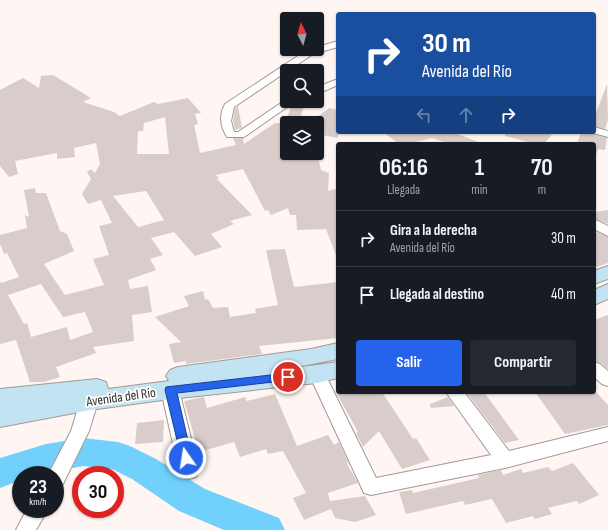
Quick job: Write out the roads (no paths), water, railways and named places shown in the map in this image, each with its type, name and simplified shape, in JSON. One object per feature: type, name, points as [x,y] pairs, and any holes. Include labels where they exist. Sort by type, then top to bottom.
[{"type":"main road","points":[[596,277],[608,272]]},
{"type":"main road","points":[[596,297],[608,291]]},
{"type":"main road","name":"Avenida del Río","points":[[0,417],[91,395],[336,351]]},
{"type":"main road","name":"Avenida del Río","points":[[0,398],[91,395],[170,390],[327,372]]},
{"type":"street","points":[[294,64],[310,52],[336,45]]},
{"type":"street","points":[[280,73],[229,106],[225,115],[227,128],[231,135],[240,135],[280,108]]},
{"type":"street","points":[[324,88],[336,83]]},
{"type":"street","points":[[596,131],[608,134]]},
{"type":"street","points":[[596,224],[608,232]]},
{"type":"street","points":[[596,370],[608,380]]},
{"type":"street","points":[[327,372],[371,487],[505,460],[608,434]]},
{"type":"street","points":[[170,390],[189,471]]},
{"type":"street","points":[[457,394],[505,460]]},
{"type":"street","points":[[62,466],[80,431],[91,395]]},
{"type":"street","points":[[23,530],[32,518]]},
{"type":"waterway","points":[[0,473],[46,458],[83,452],[118,456],[144,469],[192,500],[266,530]]}]
